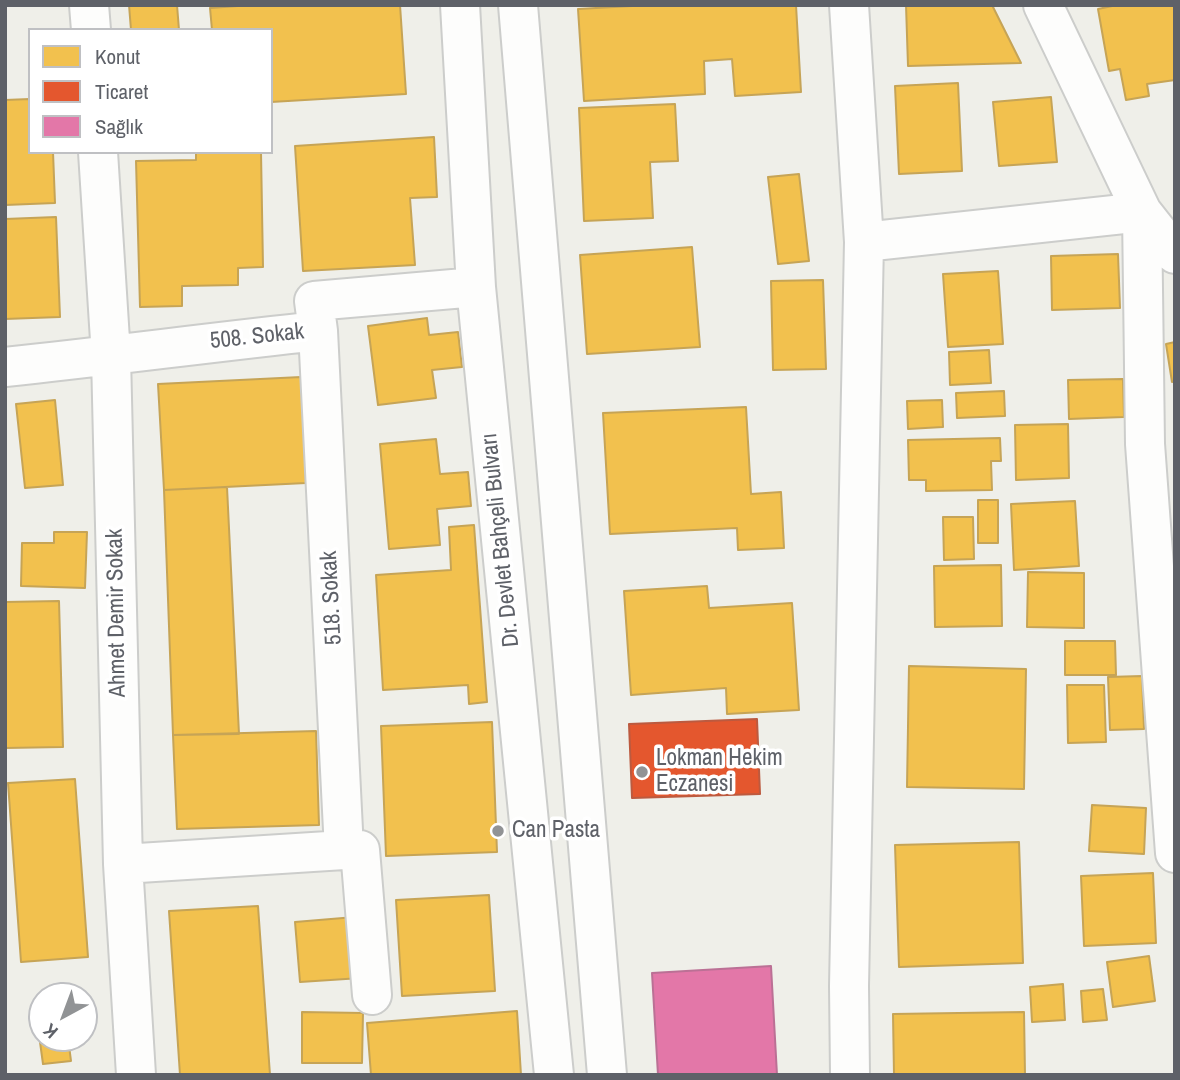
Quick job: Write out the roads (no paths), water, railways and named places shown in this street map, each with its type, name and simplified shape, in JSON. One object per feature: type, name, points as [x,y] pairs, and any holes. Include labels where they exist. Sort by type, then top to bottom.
[{"type":"street","points":[[89,5],[90,28]]},
{"type":"street","name":"Dr. Devlet Bahçeli Bulvarı","points":[[460,5],[476,287],[554,1075]]},
{"type":"street","points":[[518,5],[607,1075]]},
{"type":"street","points":[[849,5],[864,242],[849,986],[850,1075]]},
{"type":"street","points":[[1043,5],[1142,212],[1175,254]]},
{"type":"street","name":"Ahmet Demir Sokak","points":[[98,154],[111,356],[123,864],[136,1075]]},
{"type":"street","points":[[864,242],[1142,212]]},
{"type":"street","points":[[1142,212],[1145,444],[1175,853]]},
{"type":"street","name":"508. Sokak","points":[[5,367],[318,331],[314,301],[476,287]]},
{"type":"street","name":"518. Sokak","points":[[318,331],[352,850],[373,995]]},
{"type":"street","points":[[123,864],[352,850]]},
{"type":"place","name":"Lokman Hekim Eczanesi","points":[[642,772]]},
{"type":"place","name":"Can Pasta","points":[[498,831]]}]
